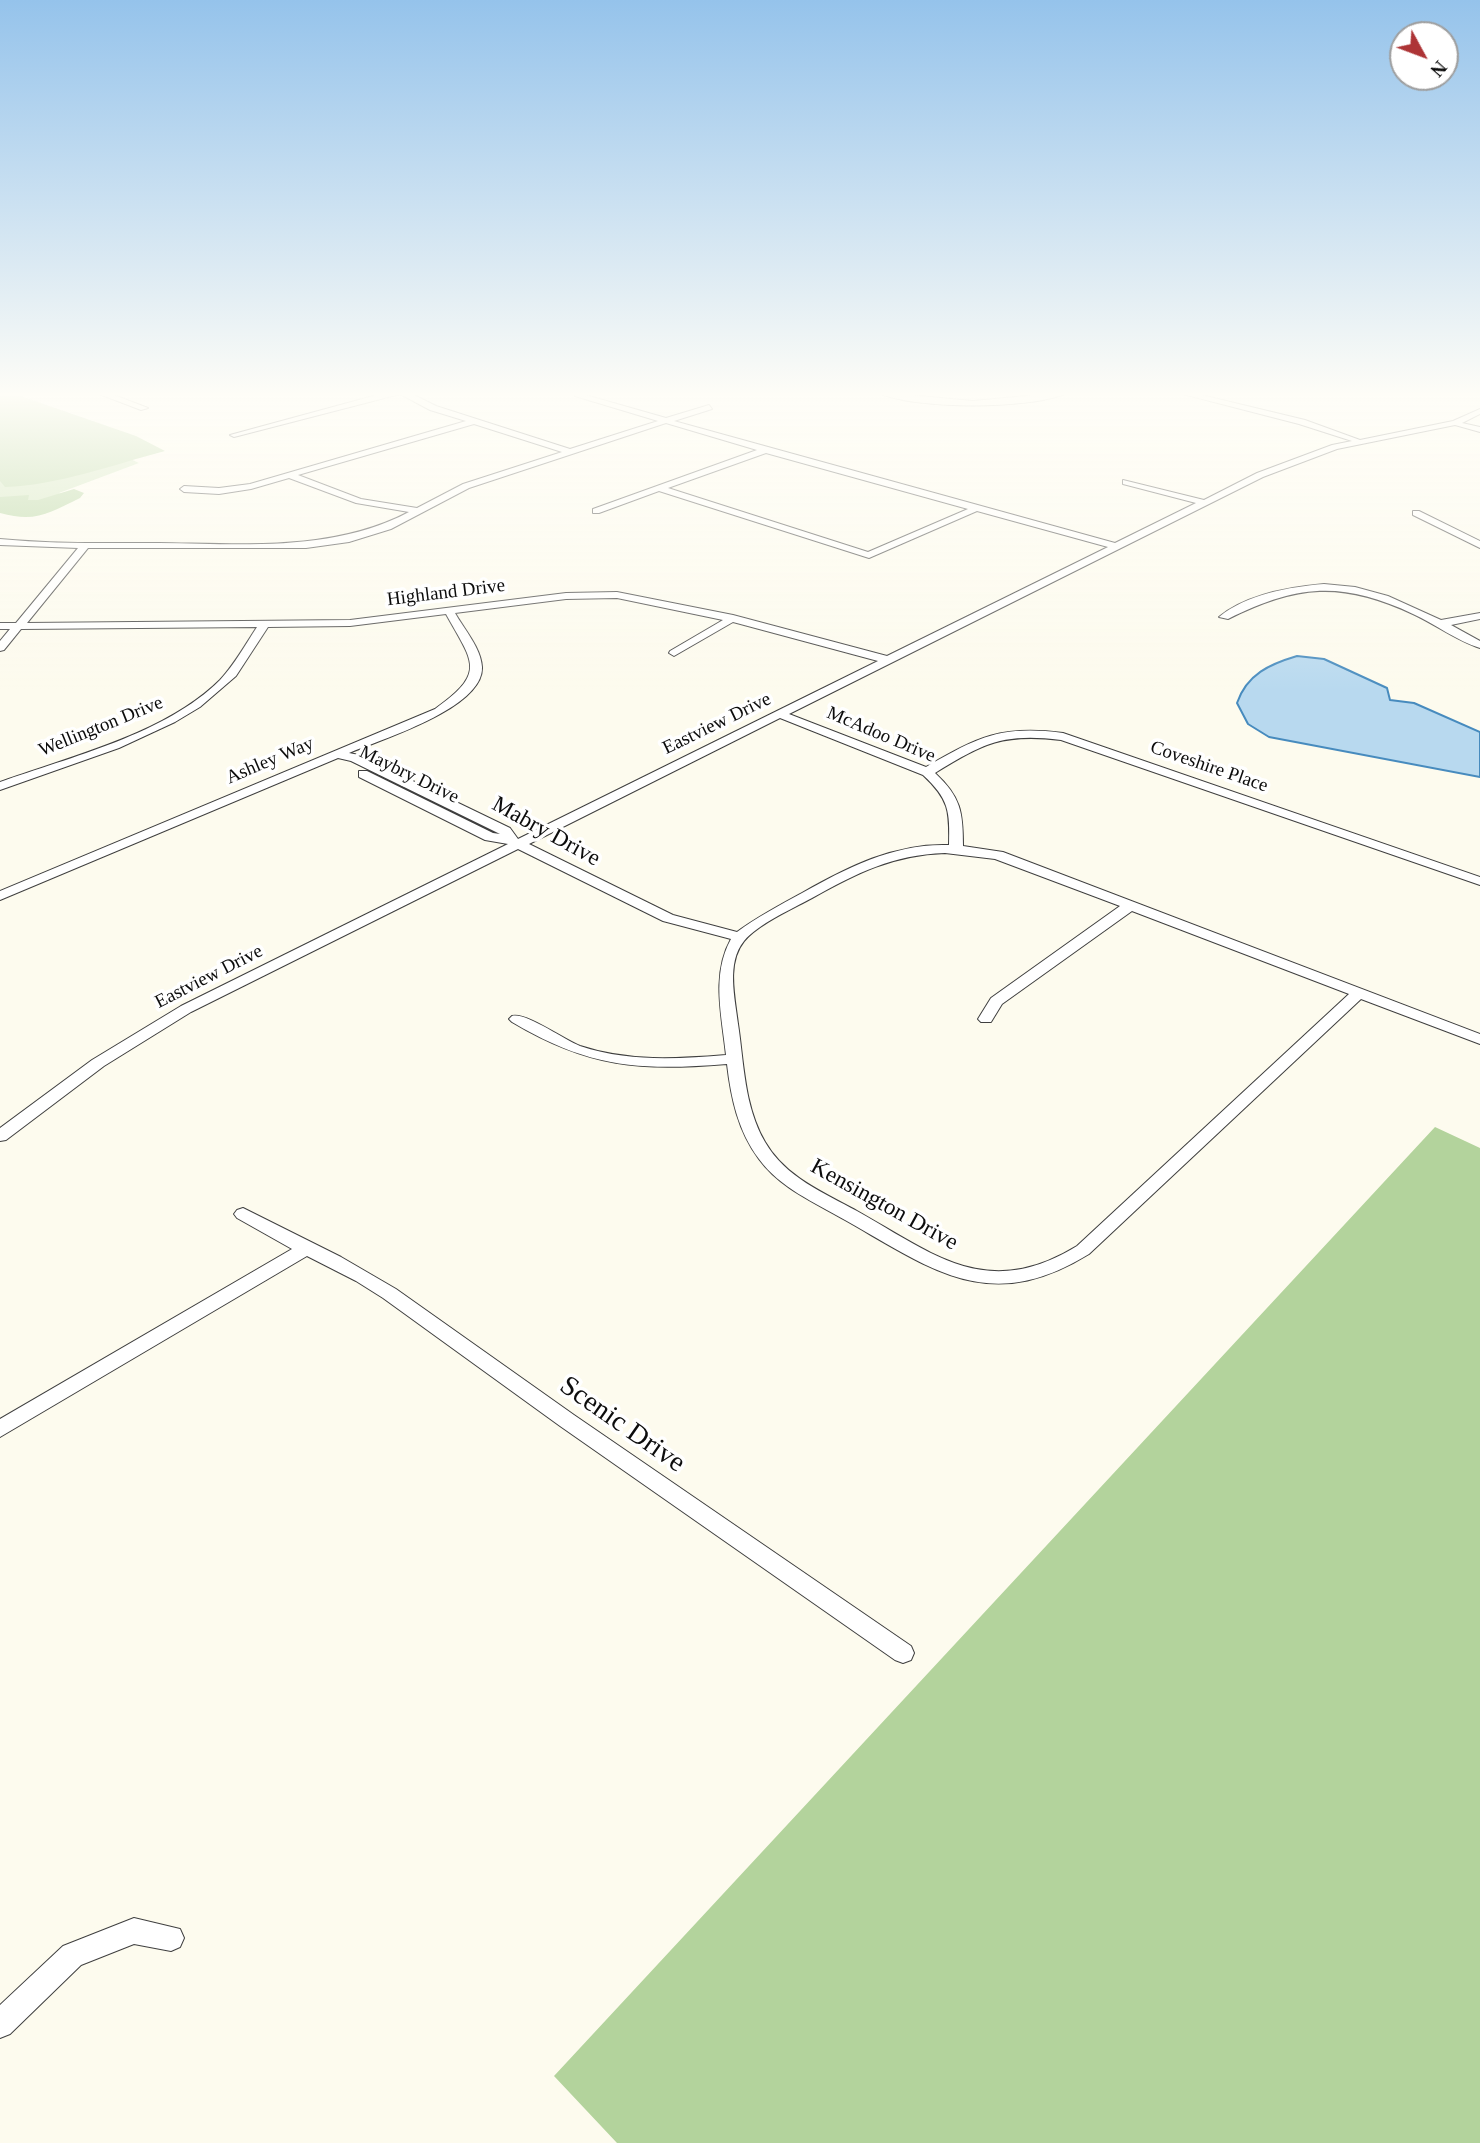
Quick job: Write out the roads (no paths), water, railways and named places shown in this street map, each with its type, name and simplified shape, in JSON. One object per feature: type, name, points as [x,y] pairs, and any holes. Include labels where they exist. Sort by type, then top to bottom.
[{"type":"street","points":[[337,492],[359,500],[419,511]]},
{"type":"street","points":[[0,542],[85,546],[306,545],[373,532],[455,492]]},
{"type":"street","points":[[596,511],[647,492]]},
{"type":"street","points":[[671,492],[869,555],[977,508]]},
{"type":"street","points":[[919,492],[1118,547]]},
{"type":"street","points":[[1164,492],[1206,503]]},
{"type":"street","name":"Eastview Drive","points":[[0,1136],[49,1096],[150,1029],[514,841],[780,714],[1228,492]]},
{"type":"street","points":[[1416,513],[1480,545]]},
{"type":"street","points":[[0,648],[15,626],[85,546]]},
{"type":"street","points":[[1224,617],[1249,602],[1284,590],[1332,587],[1396,600],[1480,645]]},
{"type":"street","name":"Highland Drive","points":[[0,626],[263,626],[350,623],[566,596],[617,595],[652,599],[733,618],[888,660]]},
{"type":"street","name":"Ashley Way","points":[[0,895],[439,711],[469,688],[475,680],[478,661],[449,611]]},
{"type":"street","points":[[1442,623],[1480,616]]},
{"type":"street","points":[[674,653],[733,618]]},
{"type":"street","name":"Wellington Drive","points":[[0,786],[159,725],[200,702],[236,669],[263,626]]},
{"type":"street","name":"McAdoo Drive","points":[[780,714],[927,772],[944,787],[956,807],[956,847]]},
{"type":"street","name":"Coveshire Place","points":[[927,772],[997,734],[1018,731],[1063,737],[1480,881]]},
{"type":"street","name":"Maybry Drive","points":[[336,754],[341,763],[490,837],[514,841]]},
{"type":"street","name":"Mabry Drive","points":[[514,841],[668,918],[739,937]]},
{"type":"street","points":[[739,937],[859,865],[916,849],[956,847],[998,855],[1480,1039]]},
{"type":"street","points":[[986,1018],[996,1001],[1131,905]]},
{"type":"street","name":"Kensington Drive","points":[[739,937],[726,962],[734,1059],[748,1119],[764,1154],[799,1186],[941,1266],[979,1276],[1006,1276],[1048,1269],[1083,1250],[1359,993]]},
{"type":"street","points":[[517,1019],[551,1041],[600,1058],[650,1065],[734,1059]]},
{"type":"street","name":"Scenic Drive","points":[[243,1214],[366,1276],[504,1377],[903,1654]]},
{"type":"street","points":[[0,1429],[306,1248]]},
{"type":"street","points":[[0,2024],[72,1955],[134,1931],[171,1938]]},
{"type":"water","points":[[1297,656],[1324,659],[1387,688],[1390,700],[1414,703],[1480,732],[1480,777],[1269,737],[1248,724],[1237,703],[1241,693],[1253,677],[1269,667]]}]
